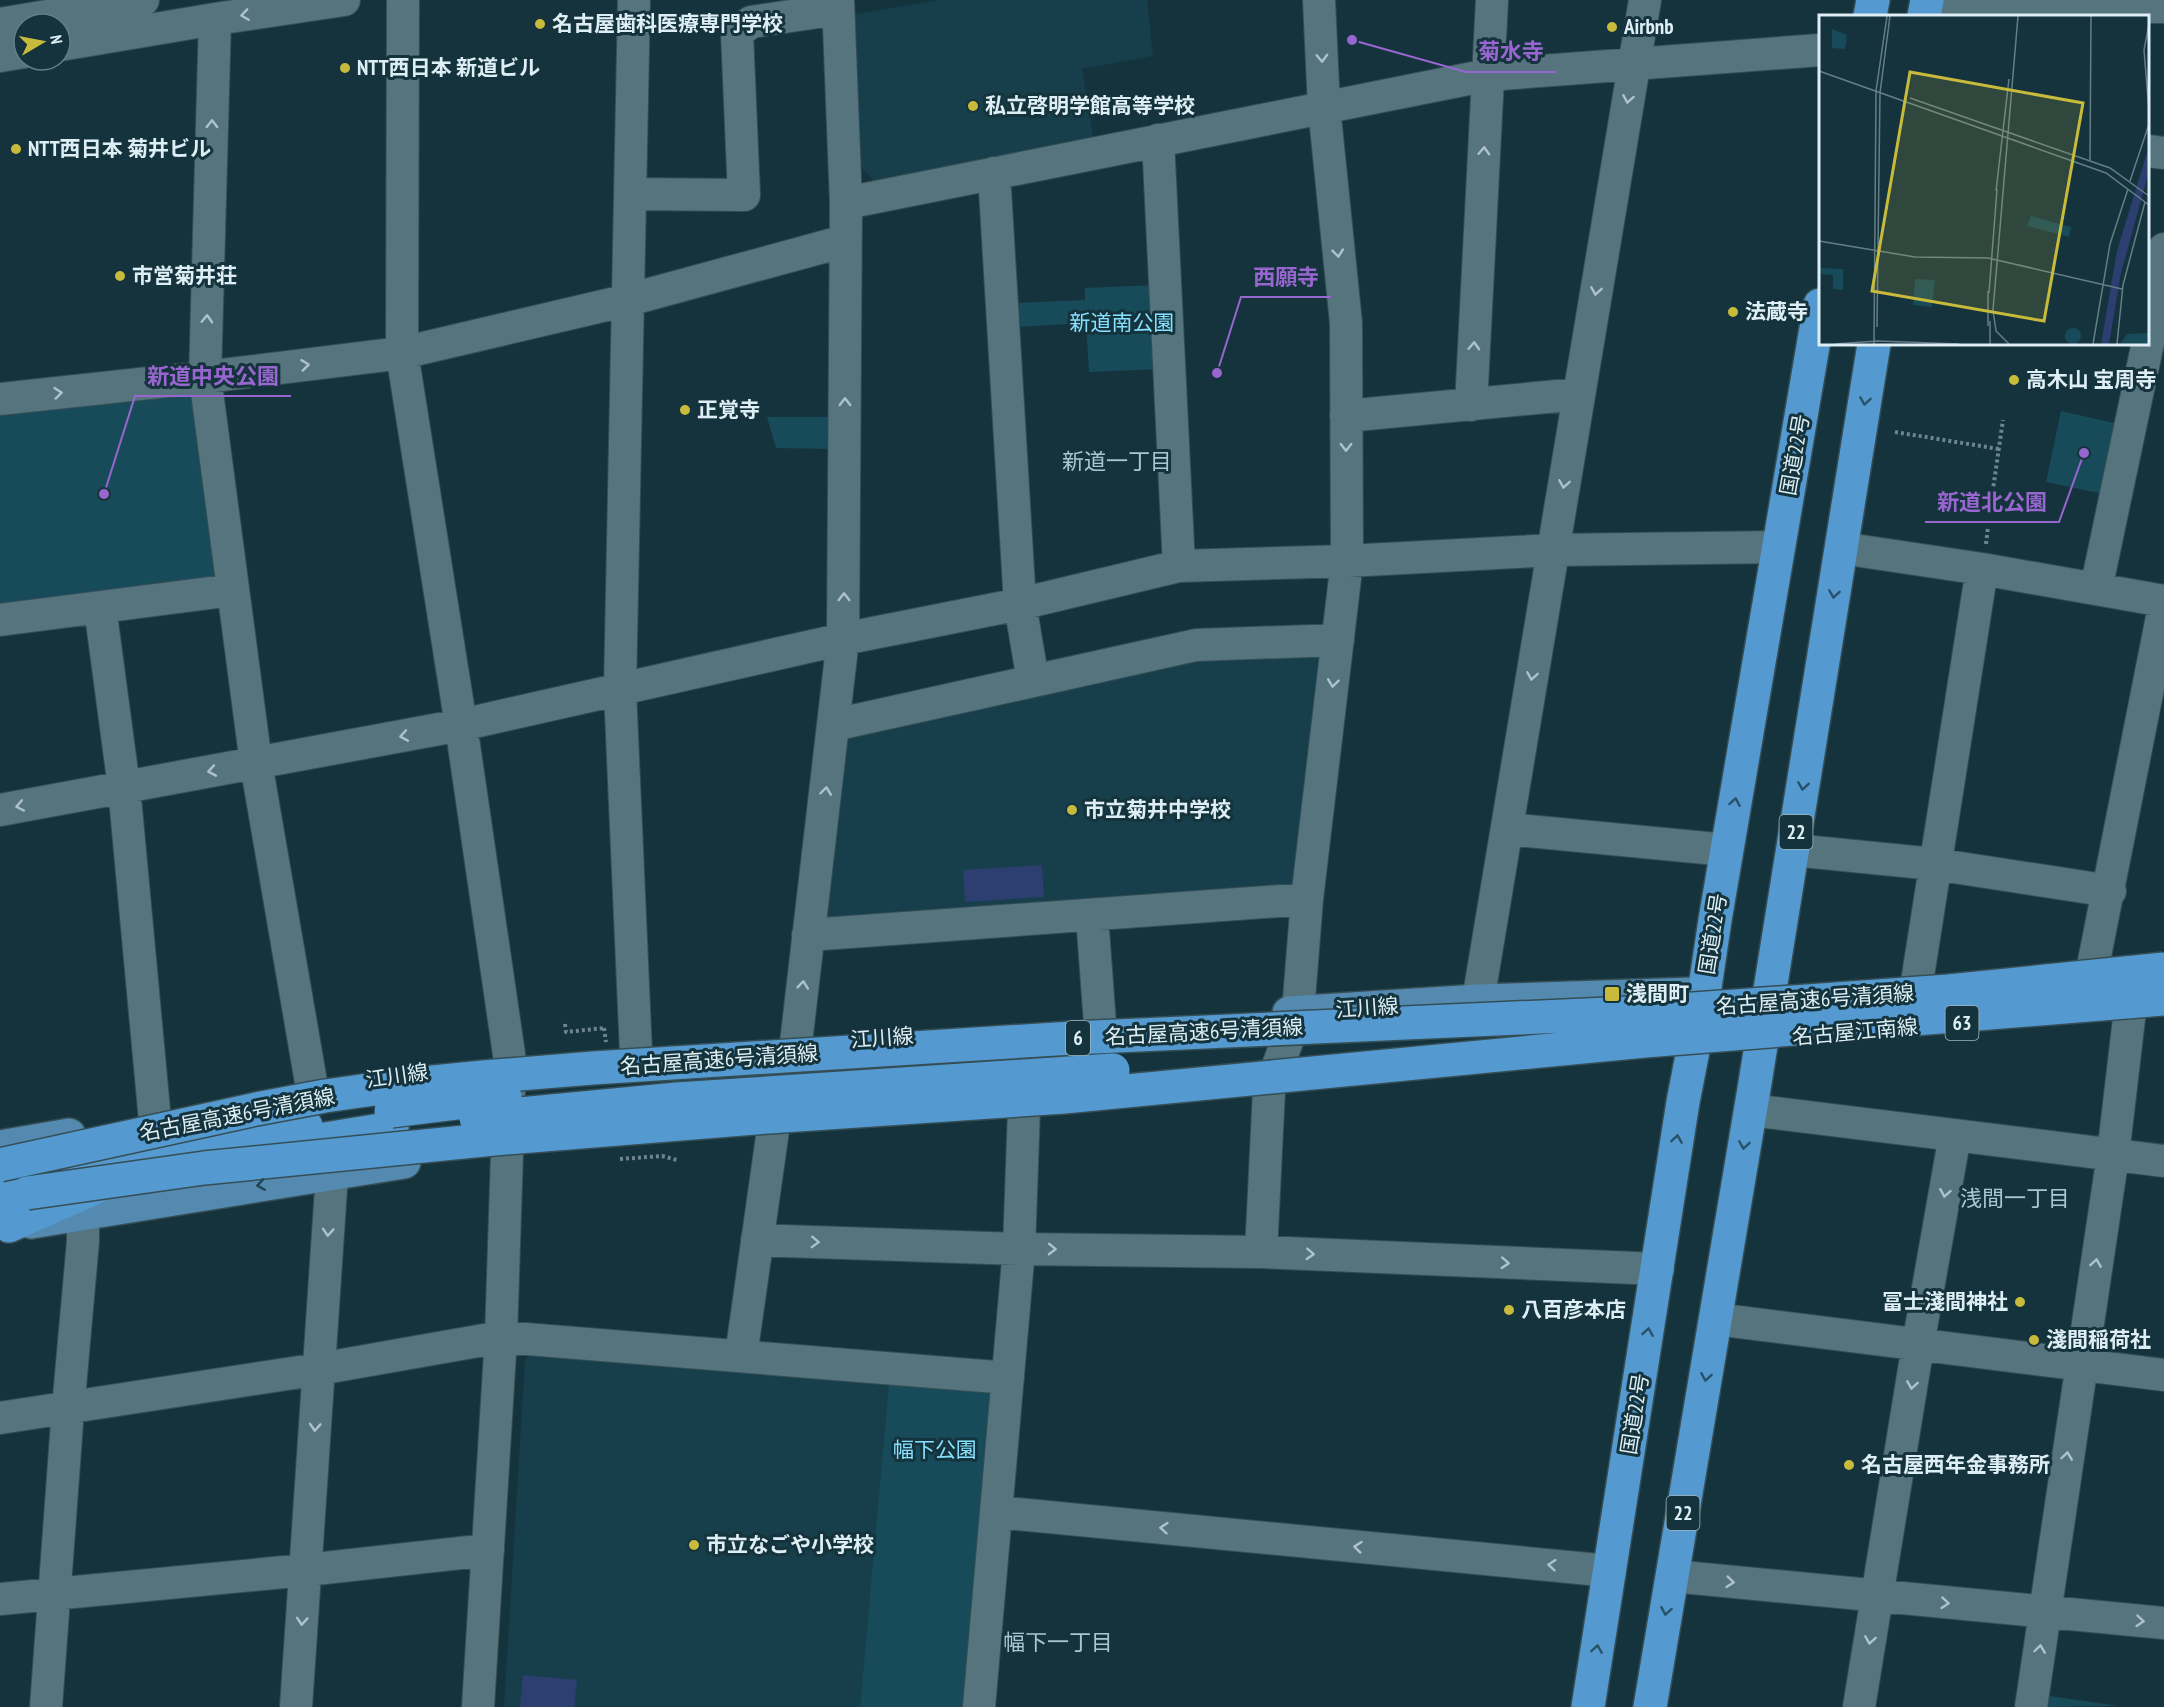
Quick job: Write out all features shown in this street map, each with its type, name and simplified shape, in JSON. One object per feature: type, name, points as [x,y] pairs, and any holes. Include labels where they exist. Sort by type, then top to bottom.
[{"type":"highway","points":[[1870,15],[1873,0]]},
{"type":"highway","points":[[1924,15],[1927,0]]},
{"type":"highway","name":"国道22号","points":[[1588,1707],[1683,1102],[1704,994],[1819,317]]},
{"type":"highway","name":"22","points":[[1650,1707],[1760,1040],[1770,992],[1874,345]]},
{"type":"highway","name":"名古屋高速6号清須線","points":[[3,1217],[204,1168],[494,1139],[1064,1097],[1948,991],[2164,969]]},
{"type":"highway","name":"名古屋高速6号清須線","points":[[0,1165],[256,1109],[404,1085],[593,1068],[1072,1038],[1648,1026],[2164,999]]},
{"type":"highway","points":[[3,1217],[133,1171],[529,1094],[988,1058],[1464,1028],[1648,1026]]},
{"type":"highway","points":[[0,1178],[392,1120]]},
{"type":"main road","name":"63","points":[[1770,992],[2164,961]]},
{"type":"main road","name":"江川線","points":[[0,1147],[155,1121],[312,1088],[510,1061],[1478,1000],[1770,992]]},
{"type":"main road","name":"名古屋江南線","points":[[1760,1040],[2164,1007]]},
{"type":"main road","points":[[3,1217],[83,1214],[508,1144],[774,1123],[1024,1109],[1269,1090],[1760,1040]]},
{"type":"street","points":[[0,24],[143,0]]},
{"type":"street","points":[[72,43],[345,0]]},
{"type":"street","points":[[403,0],[402,353],[462,725],[510,1061],[501,1337],[478,1707]]},
{"type":"street","points":[[634,0],[620,690],[636,1053]]},
{"type":"street","points":[[1261,1251],[1269,1090],[1298,1012],[1307,899],[1347,561],[1346,323],[1324,107],[1319,0]]},
{"type":"street","points":[[1471,405],[1492,0]]},
{"type":"street","points":[[1478,1000],[1644,0]]},
{"type":"street","points":[[1927,0],[1975,7],[2164,7]]},
{"type":"street","points":[[630,194],[744,195],[737,33],[751,22],[838,4],[846,203],[843,639],[796,1043],[774,1123],[741,1356]]},
{"type":"street","points":[[214,19],[205,377],[256,763],[312,1088]]},
{"type":"street","points":[[846,203],[1488,75],[1819,50]]},
{"type":"street","points":[[1158,140],[1179,566]]},
{"type":"street","points":[[2149,152],[2164,153]]},
{"type":"street","points":[[994,173],[1020,604],[1033,681]]},
{"type":"street","points":[[0,399],[402,353],[628,300],[846,241]]},
{"type":"street","points":[[2149,342],[2164,249]]},
{"type":"street","points":[[2096,590],[2148,345]]},
{"type":"street","points":[[1346,416],[1579,394]]},
{"type":"street","points":[[0,810],[462,725],[843,639],[1020,604],[1179,566],[1347,561],[1553,550],[1779,547]]},
{"type":"street","points":[[1841,548],[1982,569],[2164,602]]},
{"type":"street","points":[[1917,982],[1982,569]]},
{"type":"street","points":[[0,620],[233,590]]},
{"type":"street","points":[[100,607],[124,787],[155,1121]]},
{"type":"street","points":[[2093,966],[2110,891],[2164,607]]},
{"type":"street","points":[[834,724],[1196,645],[1338,640]]},
{"type":"street","points":[[1507,829],[1727,850]]},
{"type":"street","points":[[1793,850],[1934,864],[2110,891]]},
{"type":"street","points":[[808,935],[1307,899]]},
{"type":"street","points":[[1092,916],[1100,1024]]},
{"type":"street","points":[[2031,1707],[2113,1155],[2130,1010]]},
{"type":"street","points":[[979,1707],[1019,1249],[1024,1109]]},
{"type":"street","points":[[1750,1110],[2164,1161]]},
{"type":"street","points":[[1859,1707],[1955,1135]]},
{"type":"street","points":[[296,1707],[332,1174]]},
{"type":"street","points":[[46,1707],[83,1241],[83,1214]]},
{"type":"street","points":[[757,1240],[1019,1249],[1261,1251],[1658,1269]]},
{"type":"street","points":[[1715,1319],[2164,1375]]},
{"type":"street","points":[[0,1418],[68,1409],[501,1337],[1008,1378]]},
{"type":"street","points":[[997,1512],[1610,1571]]},
{"type":"street","points":[[0,1599],[488,1550]]},
{"type":"street","points":[[1672,1576],[2164,1623]]},
{"type":"path","points":[[1990,510],[2003,420]]},
{"type":"path","points":[[1895,432],[1999,449]]},
{"type":"path","points":[[565,1024],[566,1032],[604,1028]]},
{"type":"path","points":[[620,1159],[662,1156],[677,1160]]},
{"type":"shaded area","name":"私立啓明学館高等学校","points":[[941,0],[1147,0],[1153,56],[1082,69],[1094,142],[879,186],[861,167],[855,14]]},
{"type":"shaded area","name":"市立菊井中学校","points":[[1195,652],[1323,654],[1296,889],[826,920],[849,731]]},
{"type":"shaded area","name":"市立なごや小学校","points":[[532,1353],[889,1383],[860,1707],[504,1707],[525,1360]]},
{"type":"green space","name":"新道南公園","points":[[1155,285],[1159,369],[1089,372],[1086,323],[1014,327],[1013,303],[1085,300],[1085,288]]},
{"type":"green space","points":[[190,390],[197,395],[218,577],[0,608],[0,410]]},
{"type":"green space","points":[[2061,411],[2123,425],[2108,495],[2046,482]]},
{"type":"green space","points":[[767,417],[834,417],[835,449],[776,448]]},
{"type":"green space","name":"幅下公園","points":[[889,1383],[986,1389],[991,1398],[963,1707],[860,1707]]},
{"type":"green space","points":[[2043,1695],[2119,1706],[2041,1707]]},
{"type":"water","points":[[1042,865],[1044,897],[965,902],[963,870]]},
{"type":"water","points":[[523,1675],[577,1680],[574,1707],[520,1707]]},
{"type":"place","name":"名古屋歯科医療専門学校","points":[[540,24]]},
{"type":"place","name":"Airbnb","points":[[1612,27]]},
{"type":"place","name":"菊水寺","points":[[1352,40]]},
{"type":"place","name":"NTT西日本 新道ビル","points":[[345,68]]},
{"type":"place","name":"私立啓明学館高等学校","points":[[973,106]]},
{"type":"place","name":"NTT西日本 菊井ビル","points":[[16,149]]},
{"type":"place","name":"市営菊井荘","points":[[120,276]]},
{"type":"place","name":"法蔵寺","points":[[1733,312]]},
{"type":"place","name":"西願寺","points":[[1217,373]]},
{"type":"place","name":"高木山 宝周寺","points":[[2014,380]]},
{"type":"place","name":"正覚寺","points":[[685,410]]},
{"type":"place","name":"新道北公園","points":[[2084,453]]},
{"type":"place","name":"新道中央公園","points":[[104,494]]},
{"type":"place","name":"市立菊井中学校","points":[[1072,810]]},
{"type":"place","name":"浅間町","points":[[1612,994]]},
{"type":"place","name":"冨士淺間神社","points":[[2020,1302]]},
{"type":"place","name":"八百彦本店","points":[[1509,1310]]},
{"type":"place","name":"淺間稲荷社","points":[[2034,1340]]},
{"type":"place","name":"名古屋西年金事務所","points":[[1849,1465]]},
{"type":"place","name":"市立なごや小学校","points":[[694,1545]]},
{"type":"district","name":"新道一丁目","points":[[1117,461]]},
{"type":"district","name":"浅間一丁目","points":[[2015,1198]]},
{"type":"district","name":"幅下一丁目","points":[[1058,1642]]}]
